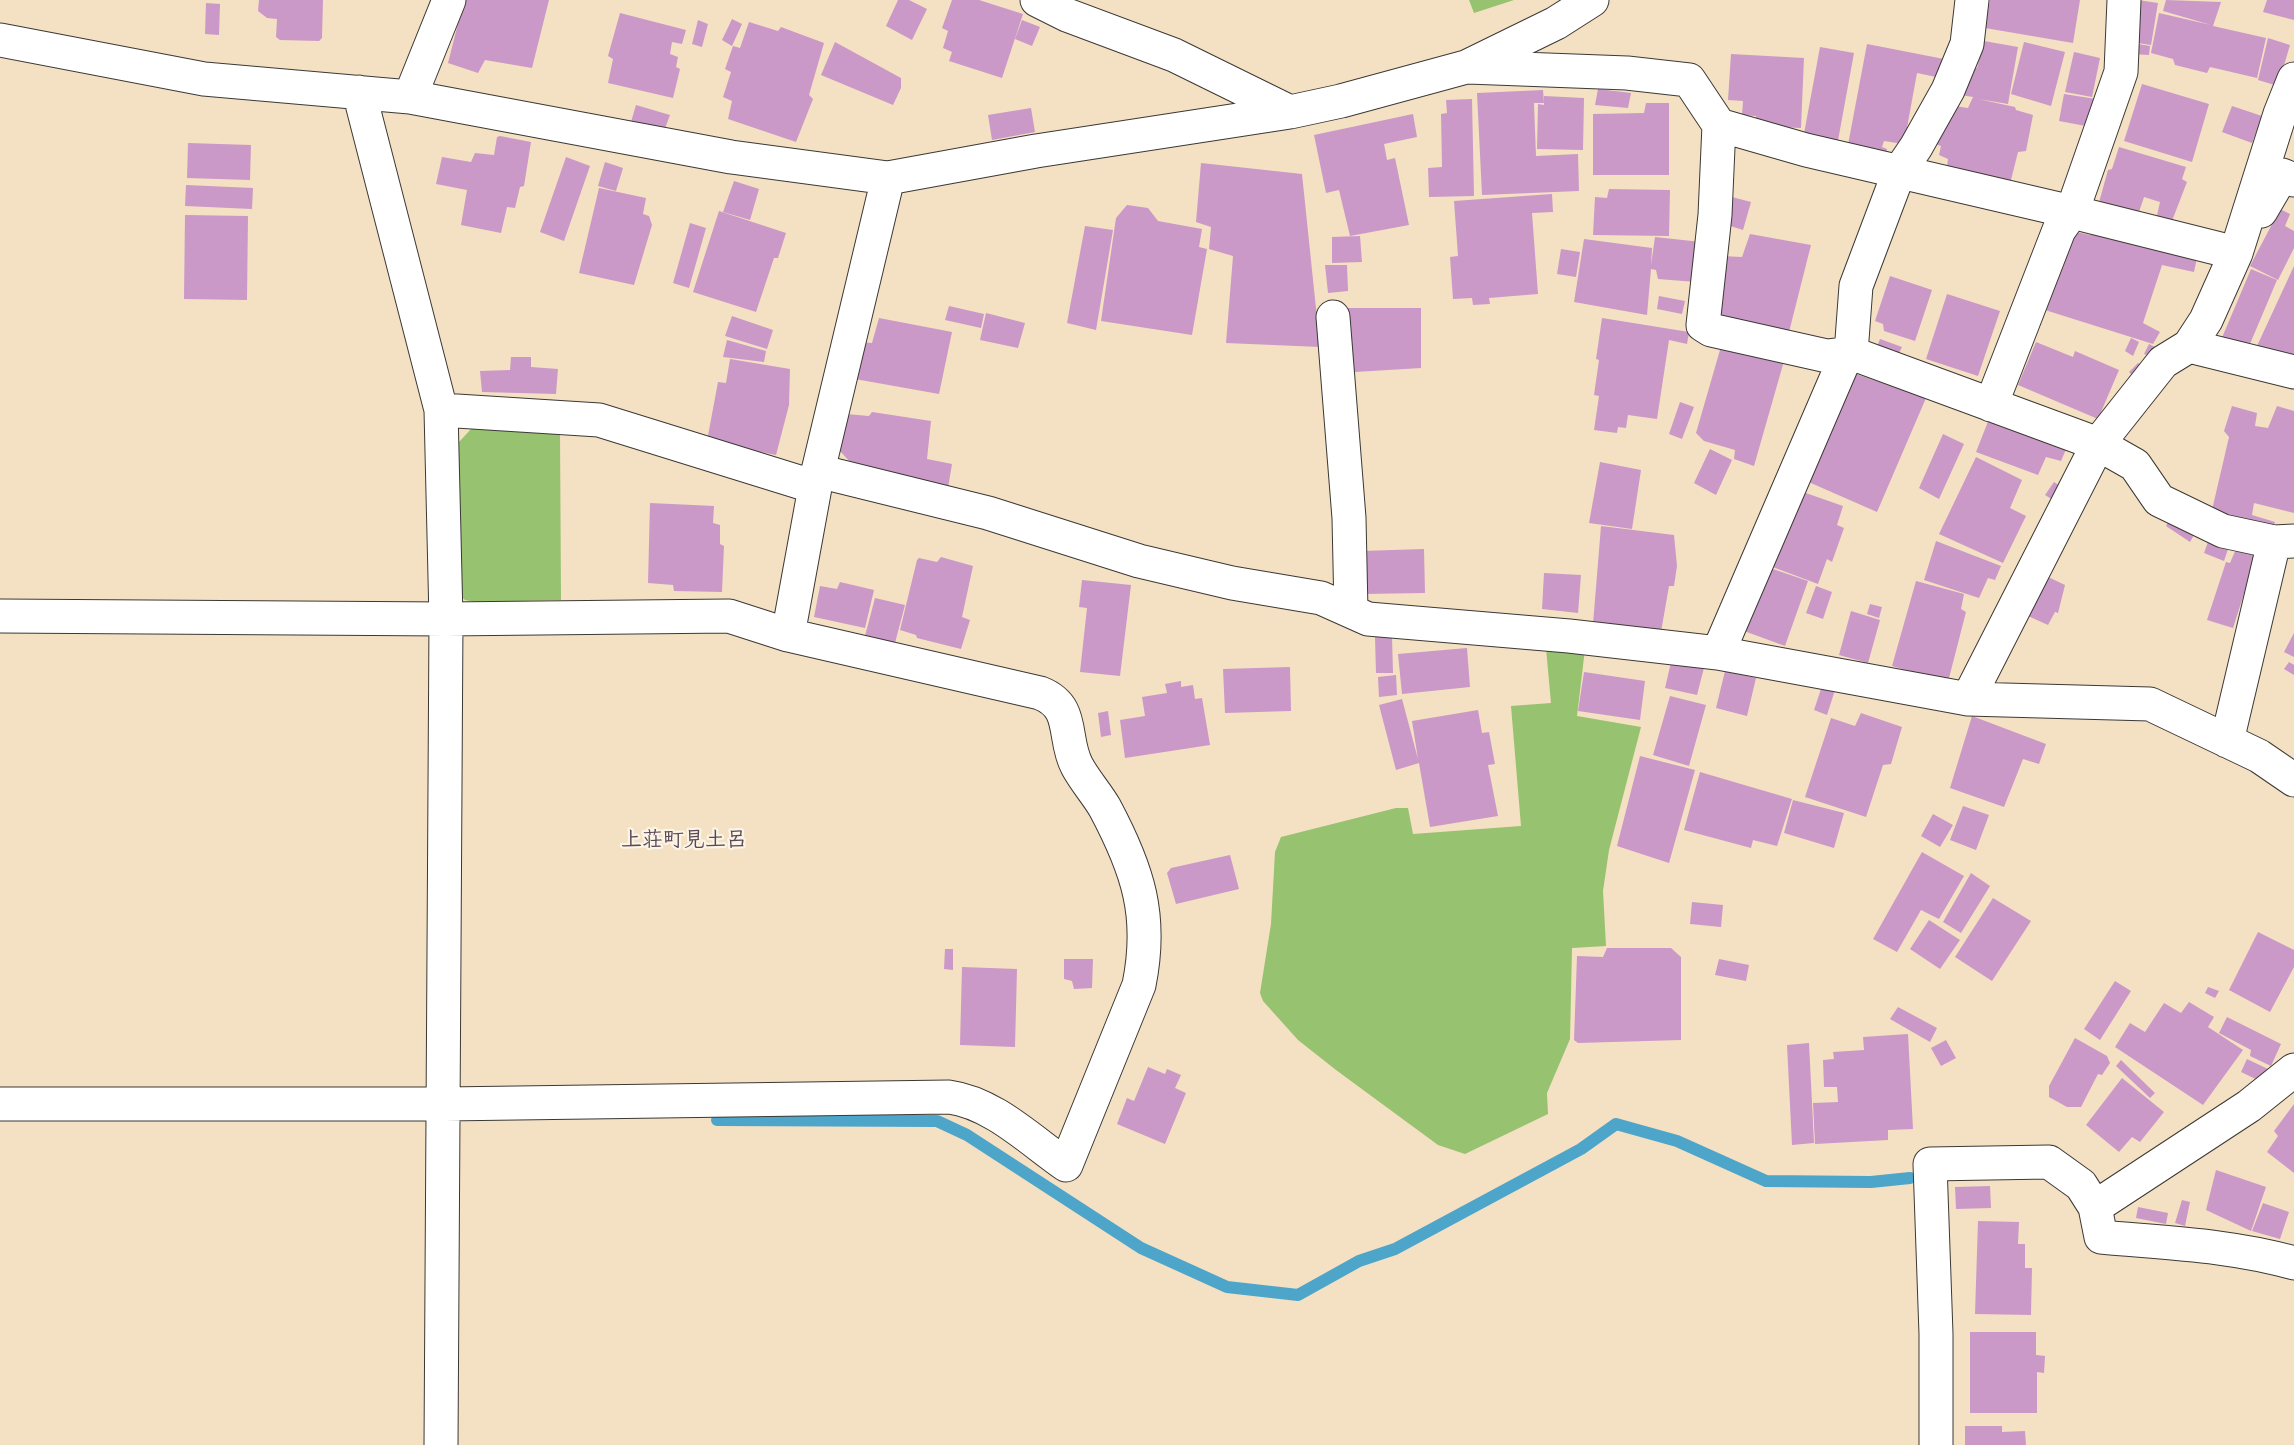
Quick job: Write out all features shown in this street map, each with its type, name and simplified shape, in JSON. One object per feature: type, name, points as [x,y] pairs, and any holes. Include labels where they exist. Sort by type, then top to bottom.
[{"type":"street","points":[[410,97],[448,0]]},
{"type":"street","points":[[1037,0],[1067,15],[1174,55],[1290,112]]},
{"type":"street","points":[[0,40],[204,79],[410,97],[731,157],[888,178],[1036,151],[1290,112],[1466,67],[1556,23],[1592,0]]},
{"type":"street","points":[[1718,653],[1842,364],[1851,353],[1856,286],[1899,172],[1948,90],[1967,44],[1972,0]]},
{"type":"street","points":[[1990,405],[2060,230],[2072,212],[2121,72],[2124,0]]},
{"type":"street","points":[[1466,67],[1627,73],[1689,80],[1719,125],[1715,215],[1703,325],[1711,330],[1827,356],[1851,353],[2098,444],[2135,465],[2159,500],[2223,531],[2284,541],[2227,741]]},
{"type":"street","points":[[1968,699],[2098,444],[2163,362],[2189,346],[2206,320],[2238,246],[2294,79]]},
{"type":"street","points":[[359,92],[441,410],[446,619],[441,1445]]},
{"type":"street","points":[[1719,125],[1806,150],[1899,172],[2072,212],[2238,246]]},
{"type":"street","points":[[2238,246],[2282,175],[2294,180]]},
{"type":"street","points":[[788,635],[817,479],[888,178]]},
{"type":"street","points":[[1333,317],[1348,506],[1351,611]]},
{"type":"street","points":[[2189,346],[2294,372]]},
{"type":"street","points":[[441,410],[599,420],[817,479],[988,513],[1139,561],[1232,583],[1321,598],[1368,619],[1569,636],[1718,653],[1968,699],[2150,704],[2259,756],[2294,780]]},
{"type":"street","points":[[0,616],[446,619],[729,616],[788,635],[1040,693],[1054,699],[1064,714],[1076,764],[1105,808],[1133,870],[1146,924],[1145,954],[1139,985],[1066,1165],[986,1108],[967,1100],[949,1097],[444,1104],[0,1104]]},
{"type":"street","points":[[2095,1208],[2249,1106],[2294,1070]]},
{"type":"street","points":[[1936,1445],[1936,1334],[1930,1164],[2049,1162],[2081,1185],[2095,1208],[2101,1238],[2210,1247],[2265,1255],[2294,1263]]},
{"type":"green space","points":[[1469,0],[1514,0],[1474,13]]},
{"type":"green space","points":[[472,428],[560,431],[561,600],[475,602],[465,600],[458,594],[459,442]]},
{"type":"green space","points":[[1546,648],[1585,649],[1577,716],[1641,727],[1609,850],[1603,891],[1606,946],[1572,948],[1570,1039],[1547,1093],[1548,1114],[1465,1154],[1438,1145],[1336,1070],[1298,1040],[1263,1001],[1260,993],[1271,924],[1275,852],[1281,837],[1396,808],[1408,808],[1413,834],[1521,826],[1511,706],[1551,703]]},
{"type":"building","points":[[259,0],[323,0],[322,38],[319,41],[280,40],[276,37],[277,19],[267,18],[258,11]]},
{"type":"building","points":[[464,0],[549,0],[532,68],[485,60],[478,73],[448,63]]},
{"type":"building","points":[[898,0],[909,0],[927,9],[912,40],[886,26]]},
{"type":"building","points":[[952,0],[979,0],[1023,14],[1002,78],[949,61],[952,52],[943,48],[948,31],[942,28]]},
{"type":"building","points":[[1990,0],[2080,0],[2073,43],[1985,28]]},
{"type":"building","points":[[2138,0],[2158,3],[2151,45],[2131,42]]},
{"type":"building","points":[[2166,0],[2221,2],[2213,26],[2266,38],[2257,78],[2210,67],[2207,73],[2175,65],[2173,59],[2151,53],[2159,13],[2211,25],[2163,11]]},
{"type":"building","points":[[2267,0],[2294,0],[2294,20],[2263,12]]},
{"type":"building","points":[[206,3],[220,4],[219,35],[205,34]]},
{"type":"building","points":[[620,13],[686,30],[682,44],[672,42],[670,54],[678,57],[676,67],[680,69],[673,98],[608,83],[613,59],[608,56]]},
{"type":"building","points":[[732,19],[742,24],[732,46],[722,40]]},
{"type":"building","points":[[698,20],[708,24],[702,47],[692,44]]},
{"type":"building","points":[[1022,20],[1040,27],[1032,46],[1015,39]]},
{"type":"building","points":[[749,22],[778,31],[781,27],[824,43],[809,95],[813,99],[796,142],[728,119],[732,101],[723,97],[731,72],[725,69],[733,46],[740,48]]},
{"type":"building","points":[[2268,38],[2290,45],[2278,86],[2258,80]]},
{"type":"building","points":[[1984,41],[2018,47],[2008,104],[1978,99],[2015,107],[2016,110],[2033,115],[2026,151],[2018,152],[2009,188],[1946,174],[1948,159],[1939,155],[1941,146],[1933,143],[1948,105],[1968,108],[1973,97],[1955,94],[1969,67],[1977,68]]},
{"type":"building","points":[[835,42],[901,78],[901,88],[893,105],[821,75]]},
{"type":"building","points":[[2024,42],[2065,52],[2051,106],[2011,94]]},
{"type":"building","points":[[2132,43],[2150,46],[2149,55],[2132,54]]},
{"type":"building","points":[[1867,44],[1944,59],[1941,78],[1917,73],[1904,144],[1884,141],[1882,147],[1887,149],[1885,157],[1847,150]]},
{"type":"building","points":[[1820,47],[1854,53],[1837,146],[1803,139]]},
{"type":"building","points":[[2074,52],[2100,58],[2092,97],[2065,92]]},
{"type":"building","points":[[1731,54],[1804,58],[1801,128],[1756,126],[1756,116],[1742,115],[1743,101],[1728,100]]},
{"type":"building","points":[[2142,84],[2209,104],[2192,162],[2124,141]]},
{"type":"building","points":[[1598,89],[1631,93],[1628,108],[1595,105]]},
{"type":"building","points":[[1543,90],[1544,103],[1534,103],[1536,156],[1578,154],[1579,191],[1482,195],[1477,93]]},
{"type":"building","points":[[2064,94],[2096,99],[2091,127],[2059,121]]},
{"type":"building","points":[[1544,96],[1584,98],[1583,150],[1537,149],[1538,104],[1544,105]]},
{"type":"building","points":[[1472,99],[1474,196],[1429,197],[1428,168],[1442,167],[1441,114],[1447,113],[1446,100]]},
{"type":"building","points":[[1646,103],[1669,103],[1669,175],[1593,175],[1593,114],[1644,113]]},
{"type":"building","points":[[636,105],[670,115],[664,131],[631,122]]},
{"type":"building","points":[[2232,106],[2262,116],[2252,143],[2222,132]]},
{"type":"building","points":[[1031,108],[1035,132],[992,140],[988,115]]},
{"type":"building","points":[[1413,114],[1417,137],[1384,144],[1387,160],[1395,158],[1409,225],[1350,236],[1339,190],[1326,193],[1314,135]]},
{"type":"building","points":[[497,137],[531,142],[524,186],[520,187],[515,208],[507,207],[501,233],[461,225],[467,190],[436,184],[442,157],[471,162],[475,153],[494,155]]},
{"type":"building","points":[[188,143],[251,145],[250,180],[187,178]]},
{"type":"building","points":[[2119,147],[2186,167],[2182,179],[2187,182],[2170,226],[2156,220],[2160,202],[2144,197],[2137,218],[2098,206],[2108,170],[2112,169]]},
{"type":"building","points":[[566,157],[590,166],[564,241],[540,232]]},
{"type":"building","points":[[605,162],[623,168],[616,191],[598,186]]},
{"type":"building","points":[[1201,163],[1302,174],[1320,347],[1226,343],[1233,256],[1209,249],[1211,227],[1196,222]]},
{"type":"building","points":[[734,181],[759,189],[750,220],[723,212]]},
{"type":"building","points":[[186,185],[253,188],[252,209],[185,206]]},
{"type":"building","points":[[599,188],[646,198],[643,214],[649,216],[652,225],[634,285],[579,273]]},
{"type":"building","points":[[1609,189],[1670,190],[1669,236],[1593,235],[1595,197],[1607,198]]},
{"type":"building","points":[[1552,194],[1553,212],[1532,213],[1538,294],[1489,298],[1490,304],[1473,305],[1472,298],[1453,299],[1450,257],[1458,256],[1454,201]]},
{"type":"building","points":[[1732,197],[1751,202],[1743,230],[1724,224]]},
{"type":"building","points":[[1127,205],[1148,208],[1158,221],[1202,229],[1199,247],[1207,249],[1192,335],[1101,321],[1116,218]]},
{"type":"building","points":[[2280,209],[2290,214],[2285,226],[2294,231],[2294,248],[2278,280],[2250,266]]},
{"type":"building","points":[[719,211],[786,233],[778,258],[774,258],[756,312],[693,292]]},
{"type":"building","points":[[185,215],[248,216],[247,300],[184,299]]},
{"type":"building","points":[[690,223],[706,228],[689,288],[673,283]]},
{"type":"building","points":[[1085,226],[1113,230],[1096,330],[1067,323]]},
{"type":"building","points":[[2094,230],[2137,241],[2138,246],[2198,253],[2194,272],[2162,265],[2143,323],[2160,332],[2153,344],[2045,310],[2076,232],[2090,235]]},
{"type":"building","points":[[1750,234],[1811,245],[1788,336],[1715,317],[1721,256],[1742,257]]},
{"type":"building","points":[[1360,236],[1362,262],[1332,263],[1332,237]]},
{"type":"building","points":[[1655,237],[1701,242],[1696,282],[1658,279],[1656,270],[1651,269],[1647,315],[1574,302],[1584,239],[1652,248],[1651,265]]},
{"type":"building","points":[[1561,249],[1580,252],[1576,277],[1557,274]]},
{"type":"building","points":[[1325,265],[1347,265],[1348,291],[1328,293]]},
{"type":"building","points":[[2294,266],[2294,362],[2257,346]]},
{"type":"building","points":[[2251,269],[2277,280],[2247,351],[2221,340]]},
{"type":"building","points":[[1890,276],[1932,290],[1915,341],[1884,331],[1883,324],[1875,321]]},
{"type":"building","points":[[1947,294],[2000,311],[1978,376],[1926,359]]},
{"type":"building","points":[[1659,296],[1685,301],[1682,314],[1657,309]]},
{"type":"building","points":[[949,306],[984,314],[981,328],[945,320]]},
{"type":"building","points":[[1344,308],[1421,308],[1421,368],[1355,372],[1342,370]]},
{"type":"building","points":[[986,313],[1025,323],[1018,348],[980,340]]},
{"type":"building","points":[[732,316],[773,330],[767,349],[725,336]]},
{"type":"building","points":[[879,318],[952,332],[939,394],[855,379],[861,342],[872,343]]},
{"type":"building","points":[[1602,318],[1689,332],[1687,344],[1669,340],[1657,419],[1628,415],[1626,428],[1618,427],[1617,433],[1594,430],[1599,396],[1594,395],[1599,360],[1596,359]]},
{"type":"building","points":[[2131,338],[2139,342],[2133,356],[2125,351]]},
{"type":"building","points":[[1880,339],[1902,347],[1897,357],[1876,349]]},
{"type":"building","points":[[727,340],[766,351],[764,362],[723,357]]},
{"type":"building","points":[[2036,342],[2073,357],[2075,351],[2119,370],[2098,419],[2018,385]]},
{"type":"building","points":[[1722,343],[1784,361],[1754,466],[1734,459],[1735,450],[1704,441],[1696,433]]},
{"type":"building","points":[[2149,344],[2157,348],[2153,357],[2144,354]]},
{"type":"building","points":[[511,357],[531,357],[531,367],[558,369],[556,394],[482,392],[480,371],[510,370]]},
{"type":"building","points":[[730,359],[790,369],[789,405],[776,455],[707,441],[718,382],[726,383]]},
{"type":"building","points":[[2138,363],[2142,366],[2133,376],[2129,372]]},
{"type":"building","points":[[1853,373],[1926,398],[1877,512],[1804,480]]},
{"type":"building","points":[[1680,402],[1694,407],[1682,439],[1669,434]]},
{"type":"building","points":[[2232,406],[2257,413],[2255,426],[2268,428],[2277,406],[2294,411],[2294,513],[2254,503],[2252,515],[2275,522],[2273,529],[2212,510],[2229,437],[2224,431]]},
{"type":"building","points":[[872,412],[931,421],[927,459],[952,464],[948,488],[853,465],[838,449],[846,414],[869,416]]},
{"type":"building","points":[[1989,419],[2067,447],[2061,461],[2046,457],[2038,475],[1976,452]]},
{"type":"building","points":[[1943,434],[1964,444],[1939,499],[1919,488]]},
{"type":"building","points":[[1710,449],[1732,460],[1716,495],[1694,483]]},
{"type":"building","points":[[1976,457],[2022,480],[2010,508],[2026,516],[2003,563],[1939,534]]},
{"type":"building","points":[[1600,462],[1641,470],[1632,529],[1589,523]]},
{"type":"building","points":[[2054,482],[2060,486],[2053,500],[2045,495]]},
{"type":"building","points":[[1800,491],[1843,506],[1837,525],[1844,528],[1832,562],[1827,559],[1818,584],[1770,566]]},
{"type":"building","points":[[650,503],[714,506],[713,523],[720,525],[720,544],[724,546],[722,592],[674,591],[673,585],[648,583]]},
{"type":"building","points":[[2169,520],[2194,535],[2190,542],[2166,526]]},
{"type":"building","points":[[1601,526],[1674,535],[1677,566],[1674,586],[1669,586],[1661,632],[1593,624]]},
{"type":"building","points":[[2209,539],[2229,546],[2224,561],[2204,553]]},
{"type":"building","points":[[1936,541],[2001,566],[1995,580],[1988,578],[1979,598],[1924,580]]},
{"type":"building","points":[[1424,549],[1425,593],[1363,594],[1362,551]]},
{"type":"building","points":[[2236,549],[2256,556],[2233,628],[2207,620],[2226,562],[2230,563]]},
{"type":"building","points":[[941,557],[973,566],[962,617],[970,620],[961,649],[917,638],[916,635],[900,630],[917,560],[919,558],[937,562]]},
{"type":"building","points":[[1767,567],[1808,581],[1785,646],[1744,631]]},
{"type":"building","points":[[1544,573],[1581,575],[1578,613],[1542,609]]},
{"type":"building","points":[[2046,576],[2065,585],[2058,613],[2055,612],[2048,625],[2028,616]]},
{"type":"building","points":[[1082,580],[1131,585],[1120,676],[1080,672],[1087,608],[1079,607]]},
{"type":"building","points":[[1916,581],[1964,594],[1961,609],[1966,612],[1948,682],[1892,666]]},
{"type":"building","points":[[840,582],[874,590],[865,628],[814,617],[820,586],[837,589]]},
{"type":"building","points":[[1816,586],[1832,592],[1823,619],[1806,613]]},
{"type":"building","points":[[875,598],[905,605],[895,643],[865,636]]},
{"type":"building","points":[[1870,604],[1882,607],[1879,618],[1867,614]]},
{"type":"building","points":[[1851,611],[1880,620],[1868,663],[1839,655]]},
{"type":"building","points":[[2294,633],[2294,657],[2284,652]]},
{"type":"building","points":[[1375,637],[1392,637],[1393,673],[1376,673]]},
{"type":"building","points":[[1467,648],[1470,687],[1402,694],[1398,654]]},
{"type":"building","points":[[1672,658],[1705,664],[1697,695],[1665,688]]},
{"type":"building","points":[[2289,662],[2294,665],[2294,675],[2284,669]]},
{"type":"building","points":[[1290,667],[1291,711],[1225,713],[1223,669]]},
{"type":"building","points":[[1725,671],[1756,678],[1747,716],[1716,708]]},
{"type":"building","points":[[1584,672],[1645,681],[1640,720],[1578,711]]},
{"type":"building","points":[[1396,675],[1397,695],[1379,697],[1378,677]]},
{"type":"building","points":[[1181,681],[1181,687],[1193,685],[1195,699],[1202,698],[1210,745],[1125,758],[1120,720],[1145,716],[1142,697],[1167,693],[1165,684]]},
{"type":"building","points":[[1822,686],[1835,690],[1827,715],[1814,710]]},
{"type":"building","points":[[1670,696],[1706,705],[1689,766],[1653,755]]},
{"type":"building","points":[[1402,699],[1418,759],[1412,721],[1478,710],[1482,733],[1489,732],[1495,764],[1488,765],[1498,816],[1430,827],[1419,763],[1396,770],[1379,705]]},
{"type":"building","points":[[1108,711],[1111,735],[1101,737],[1098,713]]},
{"type":"building","points":[[1861,713],[1902,727],[1891,764],[1883,765],[1866,817],[1805,797],[1831,718],[1855,726]]},
{"type":"building","points":[[1972,716],[2046,744],[2039,764],[2023,759],[2004,807],[1950,788]]},
{"type":"building","points":[[1640,756],[1695,770],[1669,863],[1617,846]]},
{"type":"building","points":[[1700,772],[1792,799],[1777,846],[1753,840],[1751,848],[1684,830]]},
{"type":"building","points":[[1793,800],[1844,813],[1834,848],[1784,833]]},
{"type":"building","points":[[1963,806],[1989,815],[1976,850],[1950,840]]},
{"type":"building","points":[[1933,814],[1953,825],[1940,847],[1921,836]]},
{"type":"building","points":[[1922,852],[1964,876],[1939,919],[1921,910],[1897,952],[1873,939]]},
{"type":"building","points":[[1230,855],[1239,889],[1176,904],[1167,873],[1171,868]]},
{"type":"building","points":[[1971,873],[1990,886],[1961,933],[1943,922]]},
{"type":"building","points":[[1993,898],[2031,921],[1992,981],[1955,957]]},
{"type":"building","points":[[1692,902],[1723,905],[1721,927],[1690,924]]},
{"type":"building","points":[[1929,920],[1960,940],[1940,969],[1910,949]]},
{"type":"building","points":[[2258,932],[2294,950],[2294,967],[2270,1012],[2229,990]]},
{"type":"building","points":[[1607,948],[1671,948],[1681,957],[1681,1040],[1578,1043],[1574,1040],[1577,956],[1603,957]]},
{"type":"building","points":[[945,949],[953,949],[953,970],[944,969]]},
{"type":"building","points":[[1064,959],[1093,959],[1092,988],[1074,989],[1072,981],[1064,979]]},
{"type":"building","points":[[1719,959],[1749,965],[1746,981],[1715,975]]},
{"type":"building","points":[[962,967],[1017,969],[1015,1047],[960,1045]]},
{"type":"building","points":[[2115,981],[2131,991],[2100,1040],[2084,1029]]},
{"type":"building","points":[[2208,987],[2219,991],[2215,998],[2205,993]]},
{"type":"building","points":[[2189,1002],[2214,1017],[2208,1027],[2243,1050],[2203,1105],[2115,1047],[2130,1023],[2145,1032],[2164,1003],[2181,1013]]},
{"type":"building","points":[[1898,1007],[1937,1028],[1930,1042],[1890,1019]]},
{"type":"building","points":[[2227,1017],[2281,1044],[2271,1066],[2250,1056],[2251,1050],[2219,1033]]},
{"type":"building","points":[[1908,1034],[1913,1129],[1888,1130],[1888,1140],[1815,1144],[1813,1103],[1838,1102],[1837,1087],[1824,1087],[1823,1060],[1834,1059],[1833,1052],[1864,1050],[1863,1037]]},
{"type":"building","points":[[2075,1038],[2107,1056],[2110,1063],[2102,1075],[2098,1074],[2081,1107],[2067,1107],[2049,1097],[2049,1086]]},
{"type":"building","points":[[1946,1040],[1956,1058],[1941,1066],[1931,1048]]},
{"type":"building","points":[[1809,1043],[1814,1143],[1792,1145],[1787,1045]]},
{"type":"building","points":[[2247,1059],[2270,1070],[2264,1083],[2241,1072]]},
{"type":"building","points":[[2121,1060],[2155,1093],[2150,1098],[2116,1066]]},
{"type":"building","points":[[1148,1067],[1165,1074],[1167,1069],[1181,1075],[1175,1088],[1186,1093],[1165,1144],[1117,1124],[1127,1098],[1134,1101]]},
{"type":"building","points":[[2122,1078],[2164,1112],[2140,1142],[2132,1137],[2119,1152],[2086,1125]]},
{"type":"building","points":[[2294,1104],[2294,1173],[2267,1152],[2278,1136],[2274,1131]]},
{"type":"building","points":[[2216,1170],[2266,1187],[2251,1231],[2206,1210]]},
{"type":"building","points":[[1990,1186],[1991,1208],[1956,1209],[1955,1187]]},
{"type":"building","points":[[2182,1200],[2190,1202],[2185,1226],[2175,1223]]},
{"type":"building","points":[[2263,1203],[2289,1212],[2280,1239],[2252,1231]]},
{"type":"building","points":[[2138,1207],[2168,1213],[2166,1224],[2136,1218]]},
{"type":"building","points":[[1978,1221],[2019,1222],[2018,1244],[2025,1244],[2025,1268],[2032,1268],[2031,1315],[1975,1314]]},
{"type":"building","points":[[1970,1332],[2036,1332],[2036,1355],[2045,1356],[2044,1373],[2037,1372],[2037,1413],[1970,1413]]},
{"type":"building","points":[[1965,1426],[2002,1426],[2002,1432],[2025,1431],[2026,1445],[1965,1445]]},
{"type":"waterway","points":[[717,1120],[937,1121],[967,1135],[1141,1248],[1227,1287],[1298,1295],[1359,1261],[1395,1249],[1581,1149],[1616,1124],[1677,1141],[1766,1181],[1871,1182],[1910,1178]]},
{"type":"district","name":"上荘町見土呂","points":[[684,841]]}]
